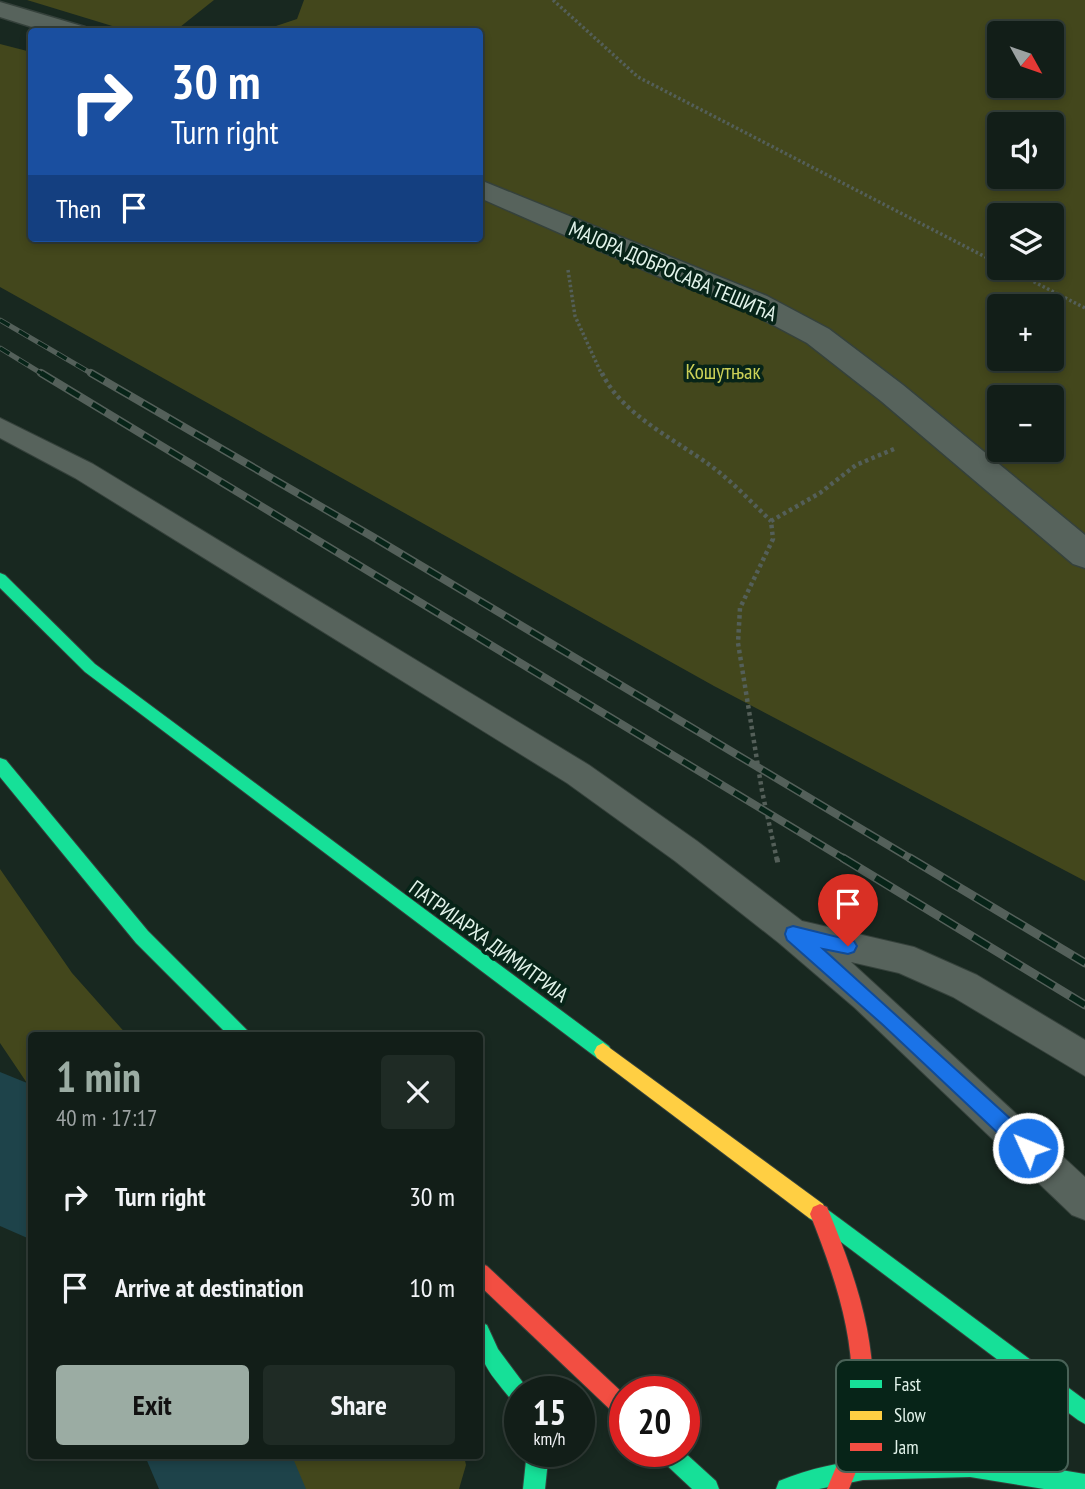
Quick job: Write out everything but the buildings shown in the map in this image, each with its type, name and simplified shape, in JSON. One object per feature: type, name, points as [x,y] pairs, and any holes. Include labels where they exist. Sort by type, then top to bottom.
[{"type":"main road","name":"ПАТРИЈАРХА ДИМИТРИЈА","points":[[0,579],[90,668],[1014,1360]]},
{"type":"main road","points":[[0,765],[142,937],[237,1032]]},
{"type":"main road","points":[[820,1213],[855,1304],[861,1360]]},
{"type":"main road","points":[[483,1276],[609,1394]]},
{"type":"main road","points":[[483,1339],[491,1356],[506,1376]]},
{"type":"main road","name":"ПАТРИЈАРХА ДИМИТРИЈА","points":[[1068,1400],[1085,1413]]},
{"type":"main road","points":[[534,1489],[536,1467]]},
{"type":"main road","points":[[685,1467],[708,1489]]},
{"type":"main road","points":[[787,1489],[845,1472]]},
{"type":"main road","points":[[838,1489],[845,1472]]},
{"type":"main road","points":[[1006,1472],[1085,1485]]},
{"type":"street","points":[[0,9],[63,28]]},
{"type":"street","name":"МАЈОРА ДОБРОСАВА ТЕШИЋА","points":[[483,189],[756,303],[818,337],[938,431],[1085,555]]},
{"type":"lane","points":[[0,427],[84,471],[578,774],[652,824],[793,934],[890,1019],[1085,1202]]},
{"type":"lane","points":[[793,934],[902,958],[965,986],[1085,1059]]},
{"type":"path","points":[[553,0],[638,77],[987,258]]},
{"type":"path","points":[[571,228],[568,278],[575,316],[609,389],[660,432],[713,467],[771,521],[774,539],[740,608],[738,643],[762,791],[793,934]]},
{"type":"path","points":[[1030,280],[1085,308]]},
{"type":"path","points":[[771,521],[820,493],[856,465],[938,431]]},
{"type":"green space","points":[[27,0],[214,0],[179,28],[119,28]]},
{"type":"green space","name":"Кошутњак","points":[[304,0],[1085,0],[1085,881],[714,686],[0,287],[0,44],[28,51],[28,242],[483,242],[483,28],[270,28],[297,19]]},
{"type":"green space","points":[[0,869],[72,973],[124,1032],[28,1032],[28,1085],[0,1043]]},
{"type":"green space","points":[[277,1459],[465,1459],[466,1465],[459,1489],[297,1489]]},
{"type":"waterway","points":[[0,1133],[28,1172]]},
{"type":"waterway","points":[[216,1459],[236,1489]]},
{"type":"railway","points":[[0,320],[94,375]]},
{"type":"railway","points":[[0,348],[44,375]]},
{"type":"railway","points":[[41,373],[846,860]]},
{"type":"railway","points":[[91,373],[373,537],[913,860]]},
{"type":"railway","points":[[843,858],[1085,1005]]},
{"type":"railway","points":[[910,858],[1085,963]]},
{"type":"traffic: fast","points":[[0,579],[90,668],[603,1052]]},
{"type":"traffic: fast","points":[[0,765],[142,937],[237,1032]]},
{"type":"traffic: fast","points":[[816,1211],[1014,1360]]},
{"type":"traffic: fast","points":[[483,1339],[491,1356],[506,1376]]},
{"type":"traffic: fast","points":[[1068,1400],[1085,1413]]},
{"type":"traffic: fast","points":[[534,1489],[536,1467]]},
{"type":"traffic: fast","points":[[685,1467],[708,1489]]},
{"type":"traffic: fast","points":[[787,1489],[815,1479],[849,1472]]},
{"type":"traffic: fast","points":[[1006,1472],[1085,1485]]},
{"type":"traffic: slow","points":[[603,1052],[816,1211]]},
{"type":"traffic: jam","points":[[820,1214],[848,1292],[862,1360]]},
{"type":"traffic: jam","points":[[483,1276],[609,1395]]},
{"type":"traffic: jam","points":[[838,1489],[845,1472]]},
{"type":"route","points":[[848,946],[793,934],[890,1019],[1028,1148]]}]
